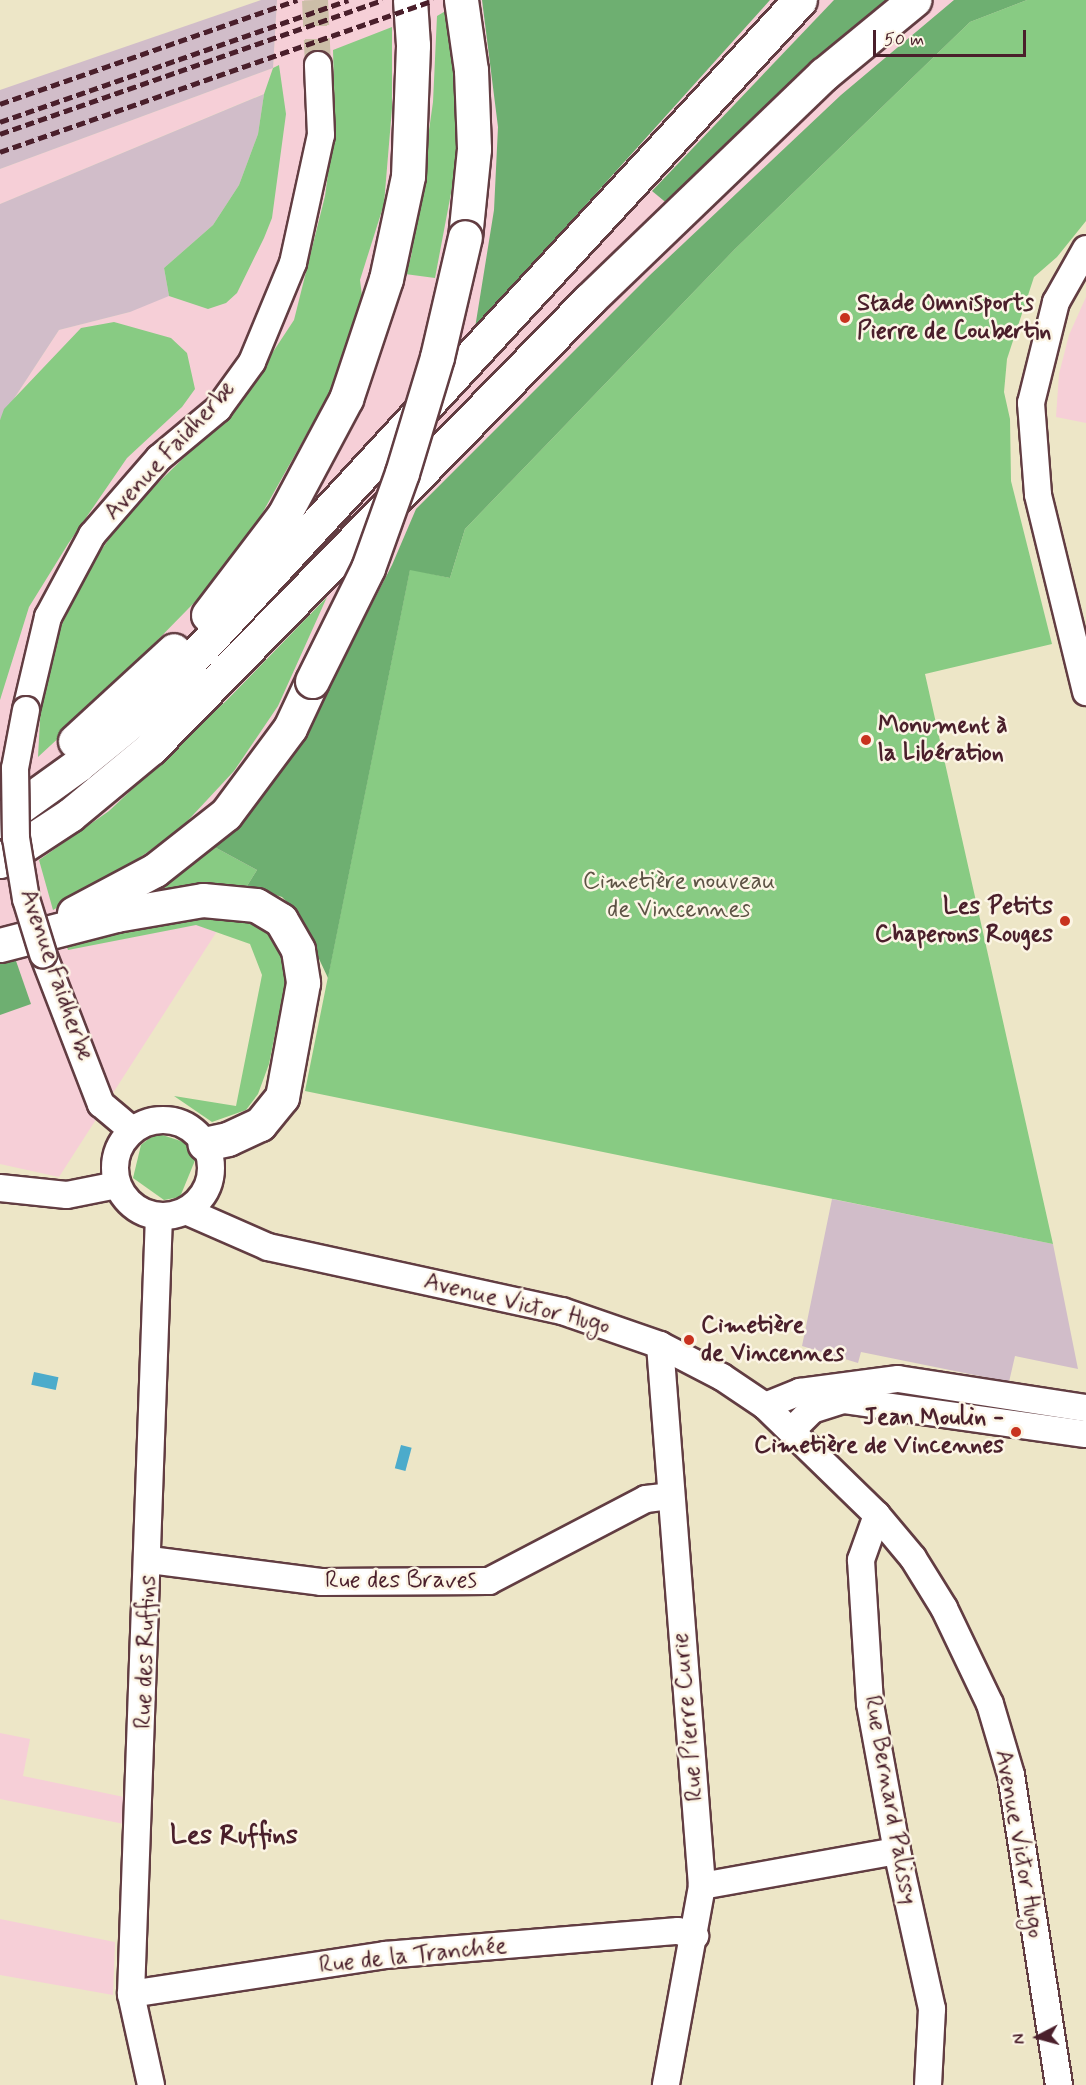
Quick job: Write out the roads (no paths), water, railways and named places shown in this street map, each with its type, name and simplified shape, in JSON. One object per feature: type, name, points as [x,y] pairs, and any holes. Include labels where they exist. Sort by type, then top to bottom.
[{"type":"highway","points":[[0,803],[50,764],[198,627],[284,515],[346,399],[386,279],[408,176],[414,45],[411,0]]},
{"type":"highway","points":[[21,947],[155,870],[225,814],[290,728],[368,568],[402,473],[437,357],[465,237],[474,149],[471,70],[461,0]]},
{"type":"highway","points":[[0,821],[78,765],[142,713],[800,0]]},
{"type":"highway","points":[[0,861],[69,815],[151,748],[589,300],[824,75],[914,0]]},
{"type":"highway","points":[[21,947],[117,915],[203,900],[256,905],[281,920],[298,950],[303,983],[282,1097],[260,1124],[228,1139],[205,1144]]},
{"type":"street","name":"Avenue Faidherbe","points":[[132,1130],[100,1104],[21,947],[26,899],[16,838],[15,768],[48,617],[92,536],[159,458],[218,409],[252,362],[293,263],[321,135],[318,65]]},
{"type":"street","points":[[1086,249],[1056,302],[1031,403],[1038,495],[1086,692]]},
{"type":"street","points":[[163,1119],[194,1131],[205,1144],[211,1172],[208,1186],[186,1210],[159,1216],[134,1206],[117,1185],[116,1155],[132,1130],[163,1119]]},
{"type":"street","points":[[0,1188],[67,1195],[117,1185]]},
{"type":"street","points":[[208,1186],[246,1237]]},
{"type":"street","name":"Avenue Victor Hugo","points":[[186,1210],[268,1247],[562,1311],[660,1345],[722,1377],[765,1406],[877,1515],[913,1558],[944,1608],[990,1704],[1011,1775],[1059,2085]]},
{"type":"street","name":"Rue des Ruffins","points":[[151,2085],[131,1994],[150,1560],[159,1216]]},
{"type":"street","name":"Rue Pierre Curie","points":[[660,1345],[669,1496],[702,1886],[695,1936],[666,2085]]},
{"type":"street","points":[[765,1406],[800,1392],[898,1379],[1086,1408]]},
{"type":"street","points":[[792,1430],[812,1410],[843,1400],[1086,1434]]},
{"type":"street","name":"Rue des Braves","points":[[150,1560],[321,1582],[489,1581],[646,1499],[669,1496]]},
{"type":"street","name":"Rue Bernard Palissy","points":[[877,1515],[861,1560],[870,1704],[897,1851],[932,2009],[928,2085]]},
{"type":"street","points":[[702,1886],[897,1851]]},
{"type":"street","name":"Rue de la Tranchée","points":[[131,1994],[385,1955],[678,1931],[695,1936]]},
{"type":"water","points":[[34,1372],[58,1377],[56,1390],[31,1385]]},
{"type":"water","points":[[401,1445],[412,1448],[405,1471],[395,1468]]},
{"type":"tunnel","points":[[315,0],[318,65]]},
{"type":"railway","points":[[0,104],[297,0]]},
{"type":"railway","points":[[0,122],[348,0]]},
{"type":"railway","points":[[0,134],[382,0]]},
{"type":"railway","points":[[0,152],[433,0]]},
{"type":"place","name":"Stade Omnisports Pierre de Coubertin","points":[[845,318]]},
{"type":"place","name":"Monument à la Libération","points":[[866,740]]},
{"type":"place","name":"Les Petits Chaperons Rouges","points":[[1065,921]]},
{"type":"place","name":"Cimetière de Vincennes","points":[[689,1340]]},
{"type":"place","name":"Jean Moulin - Cimetière de Vincennes","points":[[1016,1432]]},
{"type":"district","name":"Les Ruffins","points":[[234,1836]]},
{"type":"park label","name":"Cimetière nouveau de Vincennes","points":[[679,896]]}]
